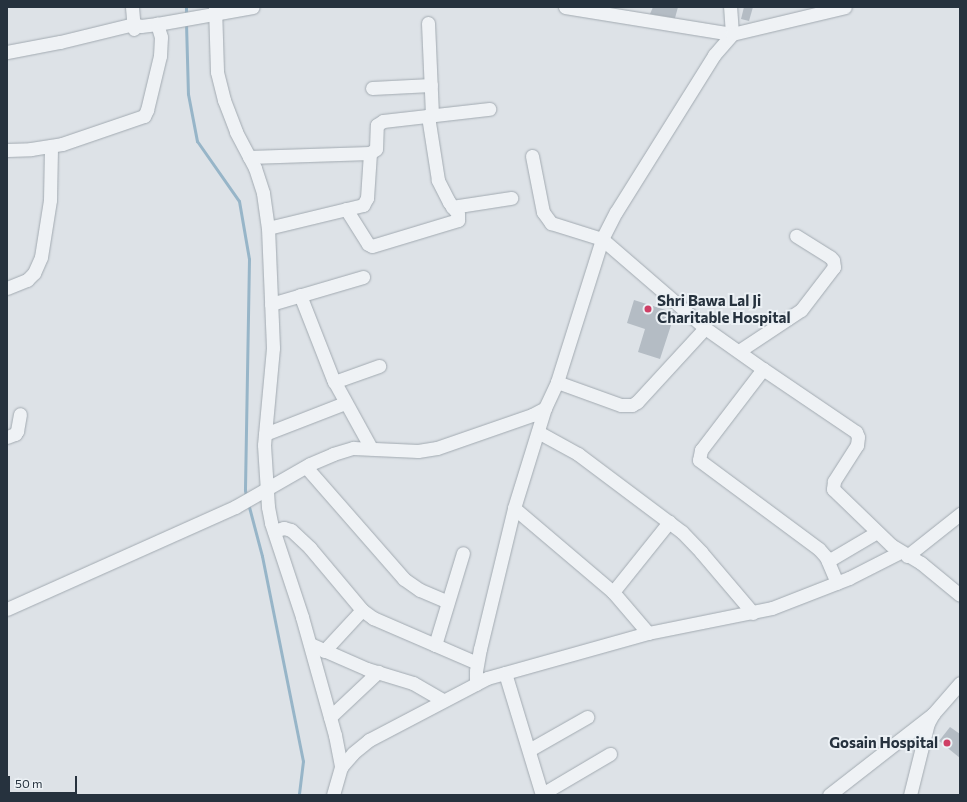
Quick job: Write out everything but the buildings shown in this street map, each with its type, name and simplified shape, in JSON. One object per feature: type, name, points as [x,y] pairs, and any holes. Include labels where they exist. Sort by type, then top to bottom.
[{"type":"street","points":[[132,7],[136,26]]},
{"type":"street","points":[[7,52],[136,26],[200,17],[214,10],[253,7]]},
{"type":"street","points":[[565,7],[732,34],[845,7]]},
{"type":"street","points":[[476,684],[477,663],[514,508],[545,408],[557,382],[602,238],[616,212],[714,55],[732,34],[730,7]]},
{"type":"street","points":[[214,10],[217,72],[224,100],[236,132],[250,157],[263,193],[268,228],[273,348],[265,434],[262,492],[310,644],[330,717],[341,767]]},
{"type":"street","points":[[7,150],[31,150],[51,146],[144,116],[146,114],[160,56],[162,23]]},
{"type":"street","points":[[346,210],[368,244],[372,246],[455,222],[459,217],[438,180],[430,116],[431,85],[428,23]]},
{"type":"street","points":[[7,57],[61,47],[136,26]]},
{"type":"street","points":[[372,88],[431,85]]},
{"type":"street","points":[[250,157],[370,153],[376,149],[376,130],[379,122],[489,109]]},
{"type":"street","points":[[8,288],[27,280],[34,273],[40,257],[50,200],[51,146]]},
{"type":"street","points":[[268,228],[346,210],[366,202],[370,153]]},
{"type":"street","points":[[532,156],[546,218],[558,227],[602,238],[705,328],[856,432],[858,437],[857,445],[834,481],[833,489],[877,532],[903,554],[924,565],[960,595]]},
{"type":"street","points":[[452,206],[510,198]]},
{"type":"street","points":[[739,351],[801,310],[834,267],[833,260],[830,257],[796,236]]},
{"type":"street","points":[[271,304],[363,277]]},
{"type":"street","points":[[300,295],[334,382],[371,448]]},
{"type":"street","points":[[557,382],[621,405],[632,405],[637,402],[705,328]]},
{"type":"street","points":[[334,382],[379,366]]},
{"type":"street","points":[[763,369],[701,450],[699,460],[819,548],[828,561],[837,583]]},
{"type":"street","points":[[265,434],[345,403]]},
{"type":"street","points":[[7,609],[235,507],[306,467],[333,454],[353,448],[418,451],[437,448],[532,415],[545,408]]},
{"type":"street","points":[[7,437],[15,434],[20,414]]},
{"type":"street","points":[[538,432],[578,454],[669,522],[701,552],[753,613]]},
{"type":"street","points":[[306,467],[404,579],[420,590],[448,602]]},
{"type":"street","points":[[514,508],[613,592],[648,633]]},
{"type":"street","points":[[333,795],[341,767],[352,753],[369,740],[442,700],[476,684],[505,673],[648,633],[753,613],[778,606],[837,583],[903,554],[960,514]]},
{"type":"street","points":[[613,592],[669,522]]},
{"type":"street","points":[[274,531],[284,528],[291,530],[310,548],[362,610],[383,624],[477,663]]},
{"type":"street","points":[[828,561],[877,532]]},
{"type":"street","points":[[435,645],[463,554]]},
{"type":"street","points":[[324,651],[362,610]]},
{"type":"street","points":[[310,644],[378,672],[413,683],[442,700]]},
{"type":"street","points":[[330,717],[378,672]]},
{"type":"street","points":[[505,673],[542,795],[610,754]]},
{"type":"street","points":[[828,795],[932,714],[960,682]]},
{"type":"street","points":[[910,795],[925,732],[932,714]]},
{"type":"street","points":[[528,750],[587,717]]},
{"type":"waterway","points":[[186,7],[186,15]]},
{"type":"waterway","points":[[186,23],[188,94],[197,141],[239,201],[249,259],[246,496]]},
{"type":"waterway","points":[[248,503],[262,556],[303,761],[299,795]]},
{"type":"place","name":"Shri Bawa Lal Ji Charitable Hospital","points":[[648,309]]},
{"type":"place","name":"Gosain Hospital","points":[[947,743]]}]
